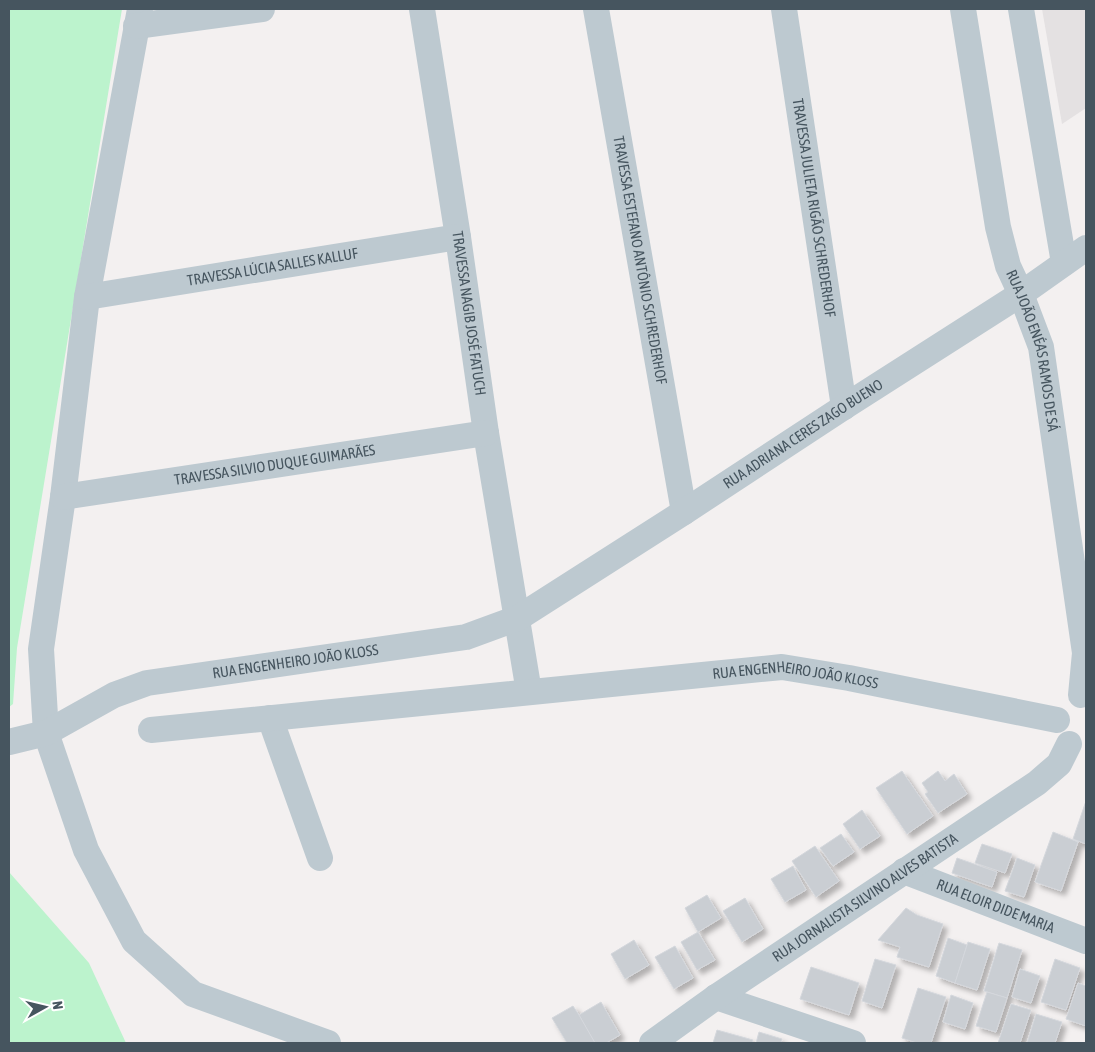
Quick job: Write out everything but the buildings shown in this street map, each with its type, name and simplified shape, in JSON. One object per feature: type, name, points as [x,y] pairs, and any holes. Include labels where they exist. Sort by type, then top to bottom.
[{"type":"street","points":[[262,9],[138,18],[87,297],[64,497],[41,649],[46,733],[86,850],[134,941],[193,994],[328,1043]]},
{"type":"street","name":"TRAVESSA NAGIB JOSÉ FATUCH","points":[[422,9],[458,237],[486,433],[518,618]]},
{"type":"street","name":"TRAVESSA ESTEFANO ANTÔNIO SCHREDERHOF","points":[[596,9],[684,512]]},
{"type":"street","name":"TRAVESSA JULIETA RIGÃO SCHREDERHOF","points":[[784,9],[844,407]]},
{"type":"street","name":"RUA JOÃO ENÉAS RAMOS DE SÁ","points":[[963,9],[998,226],[1008,266],[1041,347],[1085,653],[1084,695]]},
{"type":"street","points":[[1022,9],[1064,263]]},
{"type":"street","name":"TRAVESSA LÚCIA SALLES KALLUF","points":[[87,297],[458,237]]},
{"type":"street","name":"RUA ADRIANA CERES ZAGO BUENO","points":[[518,618],[1021,294],[1086,248]]},
{"type":"street","name":"TRAVESSA SILVIO DUQUE GUIMARÃES","points":[[64,497],[486,433]]},
{"type":"street","points":[[518,618],[529,692]]},
{"type":"street","name":"RUA ENGENHEIRO JOÃO KLOSS","points":[[9,742],[46,733],[114,695],[147,683],[466,637],[518,618]]},
{"type":"street","name":"RUA ENGENHEIRO JOÃO KLOSS","points":[[151,730],[782,667],[849,678],[1057,720]]},
{"type":"street","points":[[1078,747],[1062,738],[1058,730],[1057,720],[1059,711],[1064,703],[1072,698],[1084,695]]},
{"type":"street","points":[[270,718],[320,858]]},
{"type":"street","name":"RUA JORNALISTA SILVINO ALVES BATISTA","points":[[652,1043],[716,997],[1037,783],[1078,747]]},
{"type":"street","name":"RUA ELOIR DIDE MARIA","points":[[904,871],[1086,941]]},
{"type":"street","points":[[716,997],[853,1043]]},
{"type":"shaded area","points":[[1042,9],[1086,9],[1086,108],[1062,124]]},
{"type":"green space","points":[[9,9],[122,9],[17,648],[13,704],[9,707]]},
{"type":"green space","points":[[9,872],[89,963],[126,1043],[9,1043]]}]
